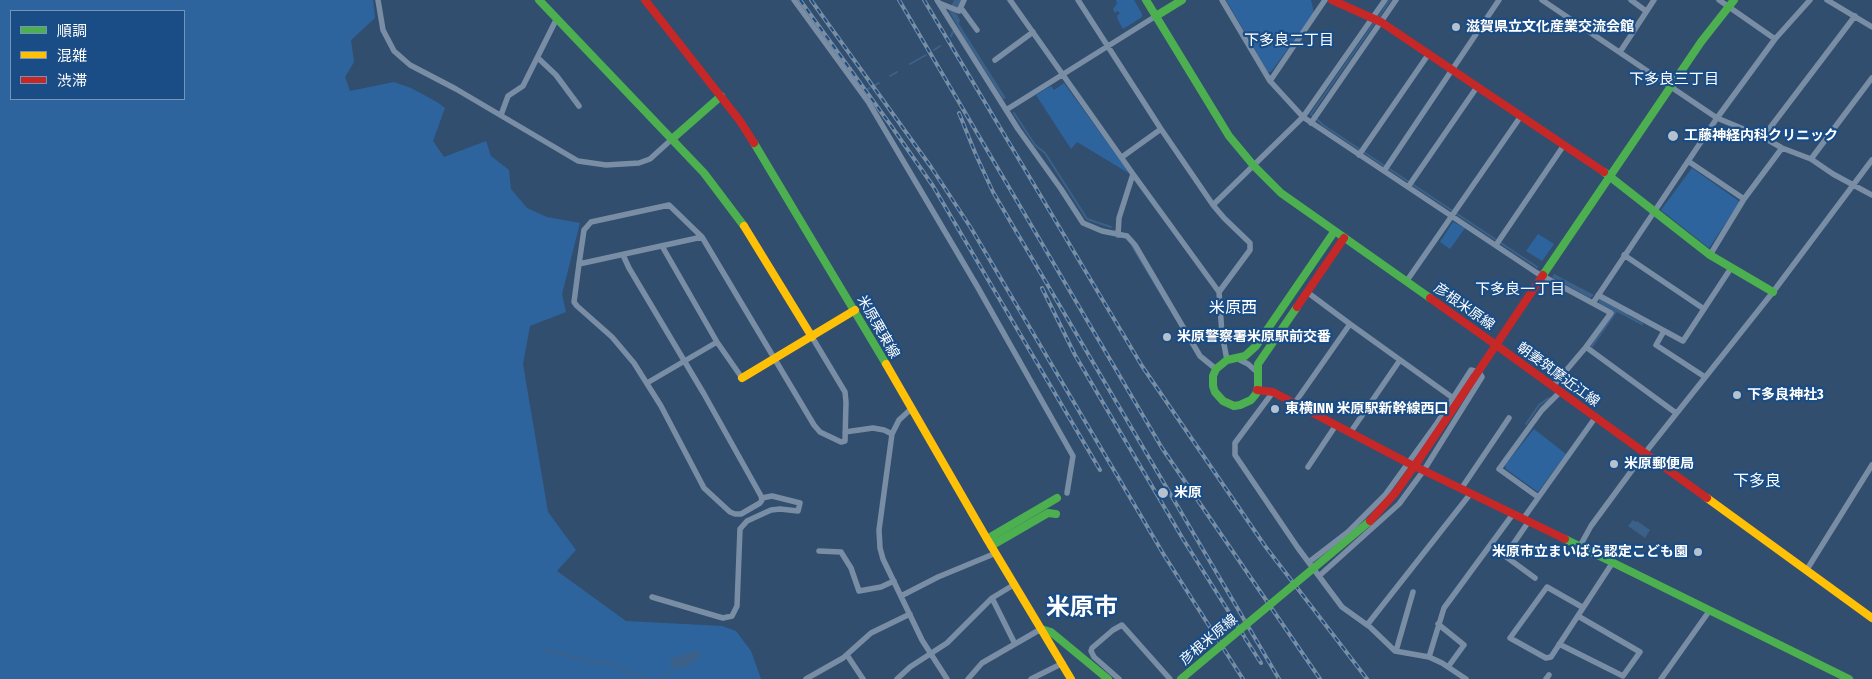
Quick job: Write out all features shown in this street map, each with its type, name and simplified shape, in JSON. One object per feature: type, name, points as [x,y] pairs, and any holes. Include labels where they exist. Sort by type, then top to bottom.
[{"type":"main road","points":[[539,0],[704,173],[742,223],[771,267],[812,337]]},
{"type":"main road","name":"米原栗東線","points":[[645,0],[740,121],[855,310],[911,410],[1071,679]]},
{"type":"main road","name":"彦根米原線","points":[[1146,0],[1229,136],[1254,166],[1281,193],[1496,345],[1396,492],[1365,527],[1181,679]]},
{"type":"main road","points":[[1156,16],[1182,0]]},
{"type":"main road","points":[[1332,0],[1377,20],[1610,176],[1710,255],[1773,292]]},
{"type":"main road","name":"朝妻筑摩近江線","points":[[1731,3],[1670,87],[1496,345],[1806,572],[1872,618]]},
{"type":"main road","points":[[672,139],[721,96]]},
{"type":"main road","points":[[1334,232],[1250,353],[1238,359],[1227,360],[1216,369],[1213,380],[1215,392],[1219,398],[1228,404],[1234,406],[1251,400],[1257,390],[1258,364],[1344,238]]},
{"type":"main road","points":[[742,378],[855,310]]},
{"type":"main road","points":[[1257,390],[1273,392],[1408,463],[1849,679]]},
{"type":"main road","points":[[992,546],[1056,498]]},
{"type":"main road","points":[[992,546],[1048,513],[1056,514]]},
{"type":"main road","points":[[1041,629],[1051,632],[1108,679]]},
{"type":"main road","points":[[1176,679],[1204,658]]},
{"type":"street","points":[[378,0],[383,30],[394,51],[399,56],[410,65],[501,115],[564,155],[591,164],[639,163],[650,159],[672,139]]},
{"type":"street","points":[[794,0],[868,103],[977,286],[1073,456],[1067,493]]},
{"type":"street","points":[[960,9],[964,0]]},
{"type":"street","points":[[1010,0],[1219,292],[1222,334],[1227,360]]},
{"type":"street","points":[[1078,0],[1161,129],[1213,205],[1250,242],[1250,250],[1219,292]]},
{"type":"street","points":[[1222,0],[1270,81],[1303,117],[1410,184],[1498,243],[1543,276],[1596,299],[1663,333],[1682,340],[1731,268]]},
{"type":"street","points":[[1270,81],[1325,0]]},
{"type":"street","points":[[1312,123],[1377,20],[1385,0]]},
{"type":"street","points":[[1213,205],[1303,117],[1377,20],[1396,0]]},
{"type":"street","points":[[1385,168],[1499,0]]},
{"type":"street","points":[[1542,0],[1717,118],[1763,137],[1782,148],[1811,159],[1872,195]]},
{"type":"street","points":[[1631,0],[1646,11]]},
{"type":"street","points":[[1620,52],[1654,0]]},
{"type":"street","points":[[1719,0],[1731,3],[1775,39]]},
{"type":"street","points":[[1596,299],[1717,118],[1775,39],[1810,0]]},
{"type":"street","points":[[1827,0],[1872,27]]},
{"type":"street","points":[[938,2],[960,9],[977,30]]},
{"type":"street","points":[[938,2],[1006,110],[1083,223],[1118,235],[1127,236],[1135,245],[1200,356],[1216,369]]},
{"type":"street","points":[[1006,110],[1156,16]]},
{"type":"street","points":[[1763,137],[1855,16]]},
{"type":"street","points":[[501,115],[508,96],[523,86],[556,18]]},
{"type":"street","points":[[995,60],[1033,32]]},
{"type":"street","points":[[1360,152],[1428,54]]},
{"type":"street","points":[[538,58],[556,75],[579,106]]},
{"type":"street","points":[[1811,159],[1872,78]]},
{"type":"street","points":[[1410,184],[1476,87]]},
{"type":"street","points":[[1406,282],[1520,116]]},
{"type":"street","points":[[1122,157],[1161,129]]},
{"type":"street","points":[[1498,243],[1564,146]]},
{"type":"street","points":[[1710,255],[1744,199],[1782,148]]},
{"type":"street","points":[[1580,546],[1591,526],[1644,453],[1773,292],[1872,160]]},
{"type":"street","points":[[1688,161],[1744,199]]},
{"type":"street","points":[[1118,235],[1119,218],[1134,174]]},
{"type":"street","points":[[762,498],[760,503],[737,515],[730,512],[708,492],[648,383],[612,338],[574,302],[584,230],[591,222],[669,205],[702,236],[817,430],[841,442],[845,441],[845,392],[812,337]]},
{"type":"street","points":[[579,264],[702,236]]},
{"type":"street","points":[[662,246],[718,342],[742,378]]},
{"type":"street","points":[[623,255],[762,498]]},
{"type":"street","points":[[1624,255],[1704,309]]},
{"type":"street","points":[[1307,292],[1453,398]]},
{"type":"street","points":[[1553,386],[1586,347],[1611,313],[1596,299]]},
{"type":"street","points":[[1294,404],[1350,324]]},
{"type":"street","points":[[1663,333],[1656,346],[1705,377]]},
{"type":"street","points":[[648,383],[718,342]]},
{"type":"street","points":[[1586,347],[1676,413]]},
{"type":"street","points":[[1238,359],[1248,364],[1257,372]]},
{"type":"street","points":[[1350,432],[1400,360]]},
{"type":"street","points":[[1309,562],[1346,533],[1385,495],[1471,370],[1479,372],[1482,377],[1478,385],[1424,470],[1399,504],[1319,576]]},
{"type":"street","points":[[1273,392],[1235,443],[1234,455],[1342,607],[1367,625],[1396,651],[1429,657],[1466,679]]},
{"type":"street","points":[[1538,497],[1499,469],[1542,410],[1560,392]]},
{"type":"street","points":[[911,410],[899,420],[892,434],[879,530],[883,559],[922,640],[932,653],[946,679]]},
{"type":"street","points":[[1461,489],[1509,418]]},
{"type":"street","points":[[1535,578],[1505,556],[1538,497],[1595,418]]},
{"type":"street","points":[[1308,467],[1336,425]]},
{"type":"street","points":[[845,432],[873,428],[892,434]]},
{"type":"street","points":[[1806,572],[1872,465]]},
{"type":"street","points":[[1367,625],[1471,494]]},
{"type":"street","points":[[652,597],[723,618],[732,616],[737,606],[740,529],[747,521],[771,510],[798,511],[800,502],[772,496],[762,498]]},
{"type":"street","points":[[1429,657],[1444,608],[1513,514]]},
{"type":"street","points":[[901,596],[992,546]]},
{"type":"street","points":[[819,552],[841,552],[851,568],[859,591],[881,587],[894,581]]},
{"type":"street","points":[[1582,607],[1547,587],[1510,638],[1548,658],[1613,562]]},
{"type":"street","points":[[897,679],[910,667],[947,643],[992,598],[1015,584]]},
{"type":"street","points":[[1396,651],[1413,592]]},
{"type":"street","points":[[992,598],[1015,644]]},
{"type":"street","points":[[1661,679],[1710,610]]},
{"type":"street","points":[[806,679],[847,655],[871,633],[910,614]]},
{"type":"street","points":[[1559,644],[1623,676],[1640,652],[1578,616]]},
{"type":"street","points":[[1438,624],[1464,645],[1448,667]]},
{"type":"street","points":[[1119,679],[1094,658],[1090,651],[1112,630],[1122,625],[1170,679]]},
{"type":"street","points":[[968,679],[982,663],[1041,629]]},
{"type":"street","points":[[847,655],[862,679]]},
{"type":"street","points":[[1031,679],[1063,663]]},
{"type":"shaded area","points":[[0,0],[373,0],[375,18],[351,40],[354,62],[345,77],[350,91],[394,82],[411,88],[437,102],[445,108],[433,141],[444,157],[486,141],[491,156],[509,170],[511,189],[527,208],[547,217],[580,223],[562,294],[566,312],[530,326],[523,364],[548,512],[576,550],[557,571],[626,621],[722,626],[736,631],[751,651],[761,679],[0,679]]},
{"type":"shaded area","points":[[954,0],[961,0],[956,13],[960,20],[959,24],[1006,98],[1003,99],[949,11]]},
{"type":"shaded area","points":[[1116,0],[1134,0],[1142,17],[1123,29],[1117,16],[1120,13],[1117,11],[1115,13],[1113,9],[1117,4]]},
{"type":"shaded area","points":[[1226,0],[1311,0],[1314,13],[1271,72],[1268,72]]},
{"type":"shaded area","points":[[1064,83],[1130,174],[1077,142],[1071,149],[1036,95],[1051,86],[1054,90]]},
{"type":"shaded area","points":[[1692,168],[1740,202],[1709,248],[1661,210]]},
{"type":"shaded area","points":[[1453,222],[1465,228],[1450,249],[1440,242]]},
{"type":"shaded area","points":[[1538,234],[1554,244],[1542,261],[1526,251]]},
{"type":"shaded area","points":[[1554,274],[1594,295],[1590,298],[1552,277]]},
{"type":"shaded area","points":[[1599,298],[1629,314],[1627,317],[1617,312],[1592,348],[1590,344],[1614,311],[1599,303]]},
{"type":"shaded area","points":[[1534,429],[1566,454],[1538,492],[1506,469],[1505,465]]},
{"type":"shaded area","points":[[1633,520],[1650,530],[1645,538],[1628,526]]},
{"type":"shaded area","points":[[699,650],[701,655],[693,663],[683,668],[677,667],[660,679],[674,667],[671,659]]},
{"type":"waterway","points":[[1378,18],[1390,0]]},
{"type":"waterway","points":[[1375,22],[1311,114],[1323,125],[1537,267]]},
{"type":"waterway","points":[[951,36],[953,32]]},
{"type":"waterway","points":[[934,50],[940,46]]},
{"type":"waterway","points":[[910,64],[926,55]]},
{"type":"waterway","points":[[890,76],[897,72]]},
{"type":"waterway","points":[[875,85],[879,83]]},
{"type":"waterway","points":[[1014,113],[1035,145],[1045,153],[1087,219],[1111,227]]},
{"type":"waterway","points":[[1132,246],[1167,304]]},
{"type":"waterway","points":[[1627,316],[1642,324]]},
{"type":"waterway","points":[[1526,424],[1539,405],[1549,398]]},
{"type":"waterway","points":[[544,650],[599,663],[615,664],[624,671],[647,679]]},
{"type":"railway","points":[[800,0],[933,186],[1100,470]]},
{"type":"railway","points":[[811,0],[931,167],[971,228],[1164,555],[1243,679]]},
{"type":"railway","points":[[899,0],[1162,448],[1320,679]]},
{"type":"railway","points":[[924,0],[1142,366],[1265,546],[1367,679]]},
{"type":"railway","points":[[959,113],[993,192],[1279,679]]},
{"type":"railway","points":[[1042,288],[1075,355],[1183,539],[1244,636]]},
{"type":"railway","points":[[1245,638],[1261,663]]},
{"type":"traffic: fast","points":[[539,0],[704,173],[744,226]]},
{"type":"traffic: fast","points":[[1146,0],[1229,136],[1254,166],[1281,193],[1430,298]]},
{"type":"traffic: fast","points":[[1156,16],[1182,0]]},
{"type":"traffic: fast","points":[[1543,275],[1701,42],[1734,0]]},
{"type":"traffic: fast","points":[[672,139],[721,96]]},
{"type":"traffic: fast","points":[[754,143],[886,364]]},
{"type":"traffic: fast","points":[[1604,172],[1710,255],[1773,292]]},
{"type":"traffic: fast","points":[[1297,307],[1258,364],[1258,387],[1256,394],[1251,400],[1240,405],[1234,406],[1223,401],[1215,392],[1213,386],[1213,376],[1216,369],[1227,360],[1245,356],[1256,346],[1334,232]]},
{"type":"traffic: fast","points":[[987,539],[1057,498]]},
{"type":"traffic: fast","points":[[991,546],[1048,513],[1056,514]]},
{"type":"traffic: fast","points":[[1181,679],[1370,521]]},
{"type":"traffic: fast","points":[[1565,539],[1849,679]]},
{"type":"traffic: fast","points":[[1041,629],[1051,632],[1108,679]]},
{"type":"traffic: slow","points":[[744,226],[812,337]]},
{"type":"traffic: slow","points":[[742,378],[855,310]]},
{"type":"traffic: slow","points":[[886,364],[987,539],[1071,679]]},
{"type":"traffic: slow","points":[[1707,498],[1872,618]]},
{"type":"traffic: jam","points":[[645,0],[740,121],[754,143]]},
{"type":"traffic: jam","points":[[1332,0],[1381,22],[1604,172]]},
{"type":"traffic: jam","points":[[1297,307],[1344,238]]},
{"type":"traffic: jam","points":[[1543,275],[1496,345],[1707,498]]},
{"type":"traffic: jam","points":[[1418,461],[1496,345],[1430,298]]},
{"type":"traffic: jam","points":[[1257,390],[1273,392],[1408,463],[1565,539]]},
{"type":"traffic: jam","points":[[1370,521],[1396,492],[1418,461]]},
{"type":"place","name":"滋賀県立文化産業交流会館","points":[[1456,27]]},
{"type":"place","name":"工藤神経内科クリニック","points":[[1673,136]]},
{"type":"place","name":"米原警察署米原駅前交番","points":[[1167,337]]},
{"type":"place","name":"下多良神社3","points":[[1737,395]]},
{"type":"place","name":"東横INN 米原駅新幹線西口","points":[[1275,409]]},
{"type":"place","name":"米原郵便局","points":[[1614,464]]},
{"type":"place","name":"米原","points":[[1163,493]]},
{"type":"place","name":"米原市立まいばら認定こども園","points":[[1698,552]]},
{"type":"district","name":"下多良二丁目","points":[[1289,41]]},
{"type":"district","name":"下多良三丁目","points":[[1674,80]]},
{"type":"district","name":"下多良一丁目","points":[[1520,290]]},
{"type":"district","name":"米原西","points":[[1233,309]]},
{"type":"district","name":"下多良","points":[[1757,482]]},
{"type":"district","name":"米原市","points":[[1082,608]]}]
